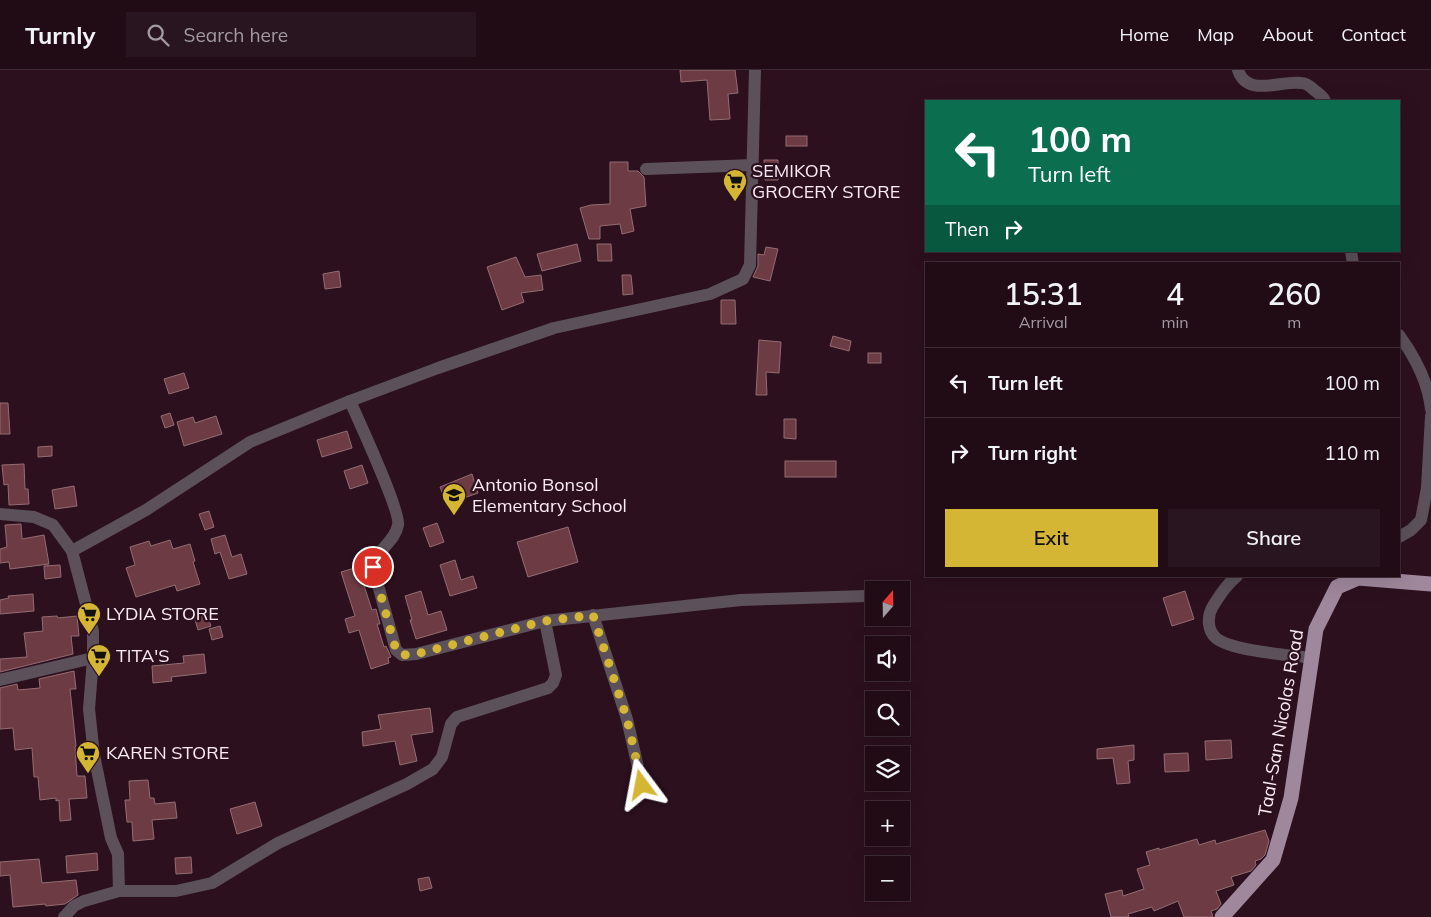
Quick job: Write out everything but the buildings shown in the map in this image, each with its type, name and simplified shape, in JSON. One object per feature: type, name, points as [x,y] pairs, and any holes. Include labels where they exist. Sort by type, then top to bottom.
[{"type":"main road","name":"Taal-San Nicolas Road","points":[[1222,917],[1273,860],[1291,798],[1316,629],[1337,587],[1358,578],[1431,584]]},
{"type":"street","points":[[72,551],[146,510],[250,442],[350,401],[554,328],[710,294],[743,280],[750,265],[755,70]]},
{"type":"street","points":[[1238,70],[1246,82],[1258,86],[1302,83],[1324,100]]},
{"type":"street","points":[[646,169],[753,165]]},
{"type":"street","points":[[1400,336],[1412,352],[1425,379],[1430,395],[1431,409]]},
{"type":"street","points":[[350,401],[393,501],[399,523],[396,532],[375,559],[373,567],[396,650],[402,655],[416,654],[545,621],[741,600],[865,596]]},
{"type":"street","points":[[1400,536],[1411,530],[1420,520],[1427,488],[1431,416]]},
{"type":"street","points":[[0,514],[34,516],[52,525],[72,551],[85,594],[93,631],[90,709],[94,755],[111,838],[118,854],[119,891]]},
{"type":"street","points":[[1236,577],[1227,584],[1209,612],[1209,626],[1216,638],[1241,648],[1311,658]]},
{"type":"street","points":[[593,615],[627,719],[642,785]]},
{"type":"street","points":[[64,917],[74,906],[84,901],[119,891],[176,892],[212,883],[278,843],[407,784],[433,769],[442,757],[451,724],[457,717],[548,688],[553,683],[556,675],[545,621]]},
{"type":"street","points":[[0,680],[93,658]]},
{"type":"place","name":"SEMIKOR GROCERY STORE","points":[[735,202]]},
{"type":"place","name":"Antonio Bonsol Elementary School","points":[[454,516]]},
{"type":"place","name":"LYDIA STORE","points":[[89,635]]},
{"type":"place","name":"TITA'S","points":[[99,677]]},
{"type":"place","name":"KAREN STORE","points":[[88,774]]},
{"type":"route","points":[[373,567],[396,650],[402,655],[416,654],[545,621],[593,615],[627,719],[642,785]]}]
